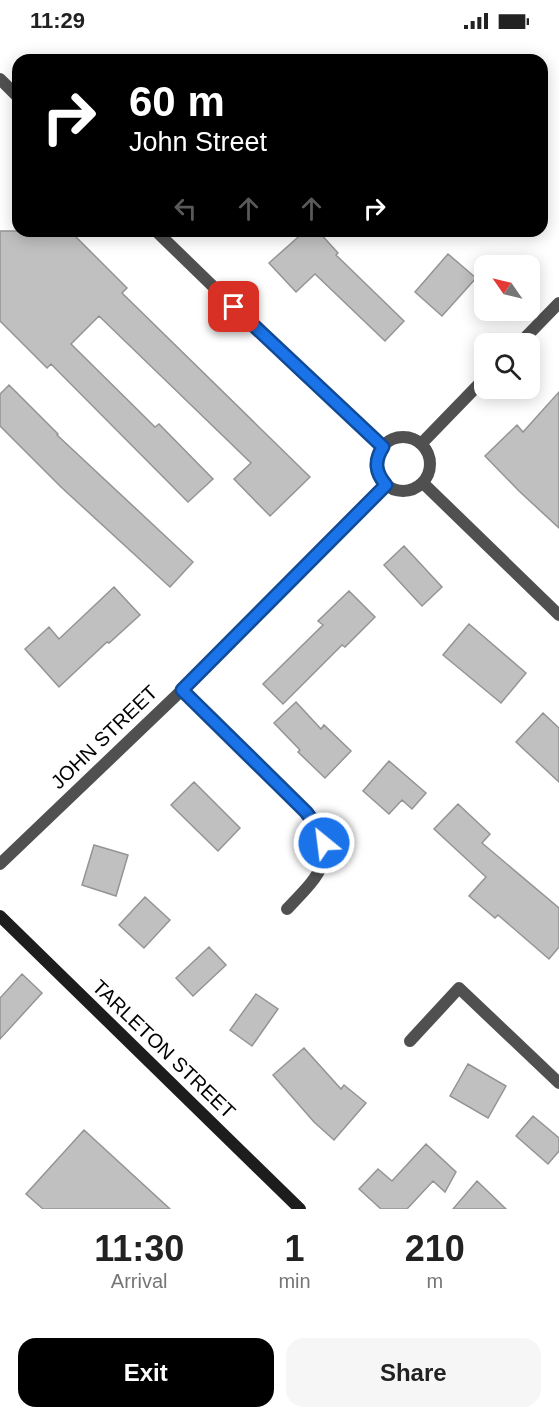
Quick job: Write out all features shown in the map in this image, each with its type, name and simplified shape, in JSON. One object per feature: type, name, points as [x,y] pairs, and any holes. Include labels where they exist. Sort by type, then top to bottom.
[{"type":"main road","name":"TARLETON STREET","points":[[0,916],[300,1209]]},
{"type":"street","points":[[0,79],[12,91]]},
{"type":"street","points":[[162,237],[296,367],[383,447]]},
{"type":"street","points":[[530,333],[559,303]]},
{"type":"street","points":[[422,444],[474,389]]},
{"type":"street","points":[[397,438],[414,439],[422,444],[427,451],[430,468],[423,483],[404,491],[386,485],[377,470],[376,462],[383,447],[389,441],[397,438]]},
{"type":"street","points":[[423,483],[559,615]]},
{"type":"street","name":"JOHN STREET","points":[[0,864],[182,690],[386,485]]},
{"type":"street","points":[[182,690],[306,812],[322,834],[326,851],[324,861],[287,909]]},
{"type":"street","points":[[410,1041],[459,988],[559,1083]]},
{"type":"building","points":[[0,231],[12,231],[12,237],[76,237],[127,288],[122,293],[310,477],[270,516],[234,479],[251,463],[99,316],[71,344],[155,427],[159,424],[213,479],[188,502],[51,364],[47,368],[0,321]]},
{"type":"building","points":[[298,237],[323,237],[338,253],[336,255],[404,321],[385,341],[315,274],[296,292],[269,263]]},
{"type":"building","points":[[448,254],[474,276],[474,280],[442,316],[415,292]]},
{"type":"building","points":[[9,385],[57,435],[193,562],[170,587],[61,487],[0,426],[0,394]]},
{"type":"building","points":[[559,392],[559,528],[485,456],[517,425],[523,432]]},
{"type":"building","points":[[404,546],[442,587],[422,606],[384,565]]},
{"type":"building","points":[[114,587],[140,615],[59,687],[25,649],[49,627],[59,639]]},
{"type":"building","points":[[349,591],[375,617],[345,647],[342,645],[283,704],[263,684],[323,625],[318,621]]},
{"type":"building","points":[[469,624],[526,673],[501,703],[443,655]]},
{"type":"building","points":[[296,702],[321,729],[324,725],[351,751],[325,778],[298,752],[300,750],[274,723]]},
{"type":"building","points":[[543,713],[559,728],[559,782],[516,742]]},
{"type":"building","points":[[389,761],[426,793],[412,809],[402,800],[389,814],[363,791]]},
{"type":"building","points":[[194,782],[240,828],[218,851],[171,805]]},
{"type":"building","points":[[458,804],[490,834],[482,843],[559,908],[559,947],[549,959],[498,915],[495,918],[469,896],[486,877],[434,829]]},
{"type":"building","points":[[94,845],[128,855],[116,896],[82,885]]},
{"type":"building","points":[[145,897],[170,920],[144,948],[119,925]]},
{"type":"building","points":[[209,947],[226,965],[193,996],[176,978]]},
{"type":"building","points":[[22,974],[42,993],[0,1039],[0,998]]},
{"type":"building","points":[[256,994],[278,1009],[252,1046],[230,1030]]},
{"type":"building","points":[[304,1048],[341,1089],[344,1085],[366,1103],[334,1140],[314,1122],[273,1075]]},
{"type":"building","points":[[468,1064],[506,1086],[488,1118],[450,1096]]},
{"type":"building","points":[[533,1116],[559,1138],[559,1151],[548,1164],[516,1136]]},
{"type":"building","points":[[84,1130],[170,1209],[43,1209],[26,1194]]},
{"type":"building","points":[[426,1144],[456,1172],[445,1192],[433,1181],[407,1209],[381,1209],[359,1189],[378,1169],[392,1181]]},
{"type":"building","points":[[477,1181],[506,1209],[453,1209]]},
{"type":"route","points":[[234,307],[383,447],[376,462],[380,478],[386,485],[182,690],[306,812],[317,825],[324,843]]}]
